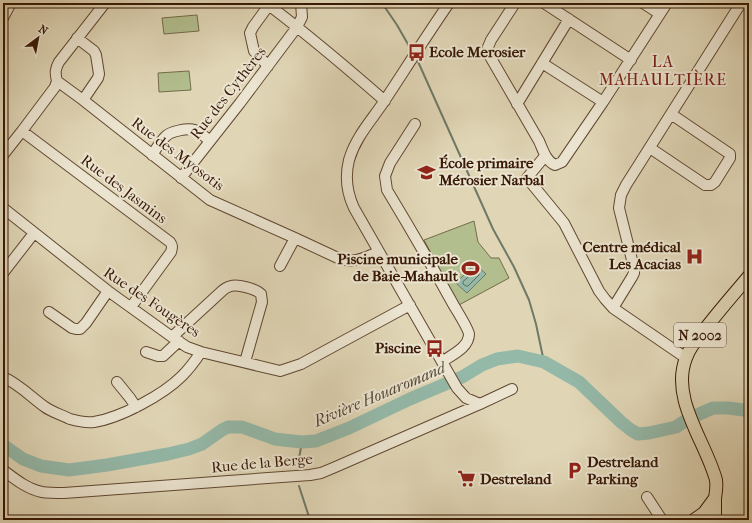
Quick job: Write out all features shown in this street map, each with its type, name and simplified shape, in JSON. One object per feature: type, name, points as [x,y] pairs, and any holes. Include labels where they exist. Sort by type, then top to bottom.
[{"type":"main road","name":"N 2002","points":[[714,520],[717,489],[716,481],[687,406],[682,385],[682,375],[686,358],[694,343],[749,276]]},
{"type":"main road","points":[[694,520],[704,513],[715,498]]},
{"type":"street","points":[[3,18],[11,3]]},
{"type":"street","points":[[3,155],[55,87],[57,80],[55,72],[56,67],[62,56],[105,3]]},
{"type":"street","points":[[297,27],[302,17],[301,3]]},
{"type":"street","points":[[449,3],[360,135],[350,159],[347,170],[347,180],[350,199],[354,208],[457,388],[466,398],[480,404]]},
{"type":"street","points":[[515,3],[490,43],[488,50],[489,56],[539,141],[545,156],[555,165],[562,162],[631,60],[667,3]]},
{"type":"street","points":[[544,3],[631,60]]},
{"type":"street","points":[[643,3],[660,14]]},
{"type":"street","points":[[613,308],[634,273],[619,208],[621,195],[741,3]]},
{"type":"street","points":[[268,66],[254,51],[250,33],[268,4],[384,101]]},
{"type":"street","points":[[517,104],[569,19]]},
{"type":"street","name":"Rue des Cythères","points":[[181,178],[297,27]]},
{"type":"street","points":[[77,38],[94,51],[99,68],[98,78],[83,100]]},
{"type":"street","points":[[542,63],[603,102]]},
{"type":"street","name":"Rue des Myosotis","points":[[57,80],[210,200],[340,260],[357,260],[378,252]]},
{"type":"street","points":[[650,148],[705,185],[709,186],[713,184],[719,176],[730,158],[730,154],[672,114]]},
{"type":"street","points":[[415,124],[390,163],[385,176],[387,190],[443,285],[469,334],[463,348],[442,362]]},
{"type":"street","points":[[152,155],[165,137],[174,131],[194,130],[210,141]]},
{"type":"street","name":"Rue des Jasmins","points":[[22,131],[172,245],[171,252],[131,307]]},
{"type":"street","points":[[545,156],[527,178],[564,223],[599,291],[613,308],[686,358]]},
{"type":"street","name":"Rue des Fougères","points":[[3,208],[108,291],[187,347],[201,352],[280,371],[302,364],[410,305]]},
{"type":"street","points":[[3,273],[34,233]]},
{"type":"street","points":[[280,266],[295,238]]},
{"type":"street","points":[[146,352],[163,356],[176,339],[222,291],[231,286],[237,286],[255,290],[262,294],[262,302],[245,362]]},
{"type":"street","points":[[49,312],[72,328],[80,330],[108,291]]},
{"type":"street","points":[[3,377],[23,389],[46,408],[70,419],[92,422],[110,418],[136,407],[164,391],[182,377],[201,352]]},
{"type":"street","points":[[117,382],[136,407]]},
{"type":"street","name":"Rue de la Berge","points":[[3,470],[31,489],[49,493],[310,475],[321,473],[333,468],[512,389]]},
{"type":"street","points":[[646,498],[662,520]]},
{"type":"shaded area","points":[[197,15],[199,31],[164,34],[162,18]]},
{"type":"shaded area","points":[[189,71],[191,90],[159,92],[158,73]]},
{"type":"shaded area","name":"Piscine municipale de Baie-Mahault","points":[[474,221],[478,242],[491,258],[499,258],[509,278],[459,305],[424,240]]},
{"type":"water","points":[[475,264],[486,274],[467,293],[456,283]]},
{"type":"waterway","points":[[382,3],[413,53]]},
{"type":"waterway","points":[[416,58],[493,229],[514,267],[529,300],[544,362]]},
{"type":"waterway","name":"Rivière Houaromand","points":[[3,445],[23,459],[41,466],[69,470],[107,465],[189,449],[202,444],[228,427],[242,427],[275,439],[302,442],[316,441],[349,428],[410,399],[462,377],[482,365],[497,359],[518,356],[544,362],[579,382],[621,422],[638,434],[676,427],[688,419],[713,408],[728,408],[749,412]]},
{"type":"waterway","points":[[298,464],[302,442]]},
{"type":"waterway","points":[[299,486],[310,520]]},
{"type":"place","name":"Ecole Merosier","points":[[416,52]]},
{"type":"place","name":"École primaire Mérosier Narbal","points":[[426,172]]},
{"type":"place","name":"Centre médical Les Acacias","points":[[694,256]]},
{"type":"place","name":"Piscine municipale de Baie-Mahault","points":[[471,268]]},
{"type":"place","name":"Piscine","points":[[434,348]]},
{"type":"place","name":"Destreland Parking","points":[[574,471]]},
{"type":"place","name":"Destreland","points":[[467,479]]},
{"type":"district","name":"LA MAHAULTIÈRE","points":[[663,70]]}]
